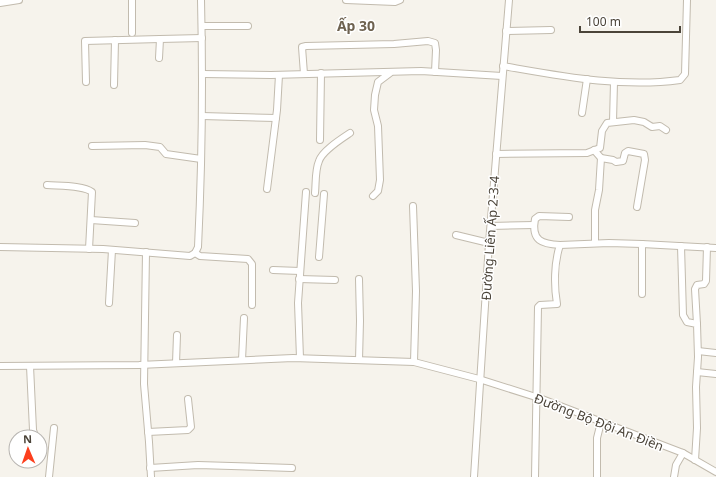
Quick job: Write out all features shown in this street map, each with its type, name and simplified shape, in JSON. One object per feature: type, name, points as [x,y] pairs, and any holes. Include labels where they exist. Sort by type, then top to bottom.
[{"type":"street","points":[[0,3],[19,0]]},
{"type":"street","points":[[132,0],[132,32]]},
{"type":"street","points":[[0,247],[112,250],[190,256],[196,253],[198,248],[202,159],[203,74],[201,0]]},
{"type":"street","points":[[346,0],[388,2],[400,0]]},
{"type":"street","name":"Đường Liên Ấp 2-3-4","points":[[474,477],[479,379],[508,0]]},
{"type":"street","points":[[503,66],[614,82],[661,83],[680,80],[685,74],[688,0]]},
{"type":"street","points":[[202,26],[248,26]]},
{"type":"street","points":[[506,31],[551,30]]},
{"type":"street","points":[[86,82],[85,41],[202,38]]},
{"type":"street","points":[[159,58],[160,39]]},
{"type":"street","points":[[114,40],[114,85]]},
{"type":"street","points":[[304,74],[302,47],[394,44],[428,41],[435,43],[435,72]]},
{"type":"street","points":[[373,196],[378,191],[380,180],[378,126],[374,110],[374,95],[378,82],[385,75],[391,72]]},
{"type":"street","points":[[203,74],[279,75],[435,72],[502,76]]},
{"type":"street","points":[[320,140],[321,73]]},
{"type":"street","points":[[267,189],[276,118],[279,75]]},
{"type":"street","points":[[582,113],[587,79]]},
{"type":"street","points":[[613,122],[614,82]]},
{"type":"street","points":[[202,116],[276,118]]},
{"type":"street","points":[[496,154],[587,153],[600,148],[602,131],[607,122],[638,121],[644,122],[652,127],[660,126],[666,130]]},
{"type":"street","points":[[315,193],[320,158],[338,141],[350,133]]},
{"type":"street","points":[[92,146],[145,145],[160,147],[166,154],[202,159]]},
{"type":"street","points":[[594,150],[601,158],[618,162],[624,161],[626,152],[630,151],[644,154],[645,160],[637,207]]},
{"type":"street","points":[[595,243],[595,210],[601,158]]},
{"type":"street","points":[[47,185],[76,187],[92,192],[89,249]]},
{"type":"street","points":[[300,358],[298,303],[306,192]]},
{"type":"street","points":[[319,257],[324,194]]},
{"type":"street","points":[[413,206],[416,290],[414,362]]},
{"type":"street","points":[[569,217],[535,218],[535,235],[538,240],[550,244],[560,245],[595,243],[716,248]]},
{"type":"street","points":[[91,220],[135,223]]},
{"type":"street","points":[[491,226],[534,225]]},
{"type":"street","points":[[456,235],[489,243]]},
{"type":"street","points":[[642,244],[642,294]]},
{"type":"street","points":[[535,477],[538,307],[540,305],[557,304],[556,256],[560,245]]},
{"type":"street","points":[[681,246],[683,315],[688,322],[698,324]]},
{"type":"street","points":[[695,460],[698,351],[696,289],[697,285],[704,284],[706,281],[707,248]]},
{"type":"street","points":[[109,303],[112,250]]},
{"type":"street","points":[[146,252],[144,384],[151,477]]},
{"type":"street","points":[[196,253],[200,256],[248,258],[252,264],[252,305]]},
{"type":"street","points":[[273,270],[300,270]]},
{"type":"street","points":[[299,279],[336,280]]},
{"type":"street","points":[[359,280],[359,360]]},
{"type":"street","points":[[242,360],[244,318]]},
{"type":"street","points":[[176,363],[177,335]]},
{"type":"street","points":[[698,351],[716,353]]},
{"type":"street","name":"Đường Bộ Đội An Điền","points":[[0,366],[144,365],[300,358],[414,362],[479,379],[537,398],[683,453],[716,472]]},
{"type":"street","points":[[30,366],[33,429]]},
{"type":"street","points":[[697,372],[716,374]]},
{"type":"street","points":[[148,432],[188,430],[191,427],[188,399]]},
{"type":"street","points":[[598,477],[597,438],[601,422]]},
{"type":"street","points":[[49,477],[54,428]]},
{"type":"street","points":[[674,477],[676,465],[683,453]]},
{"type":"street","points":[[150,468],[198,465],[292,468]]},
{"type":"district","name":"Ấp 30","points":[[356,25]]}]
